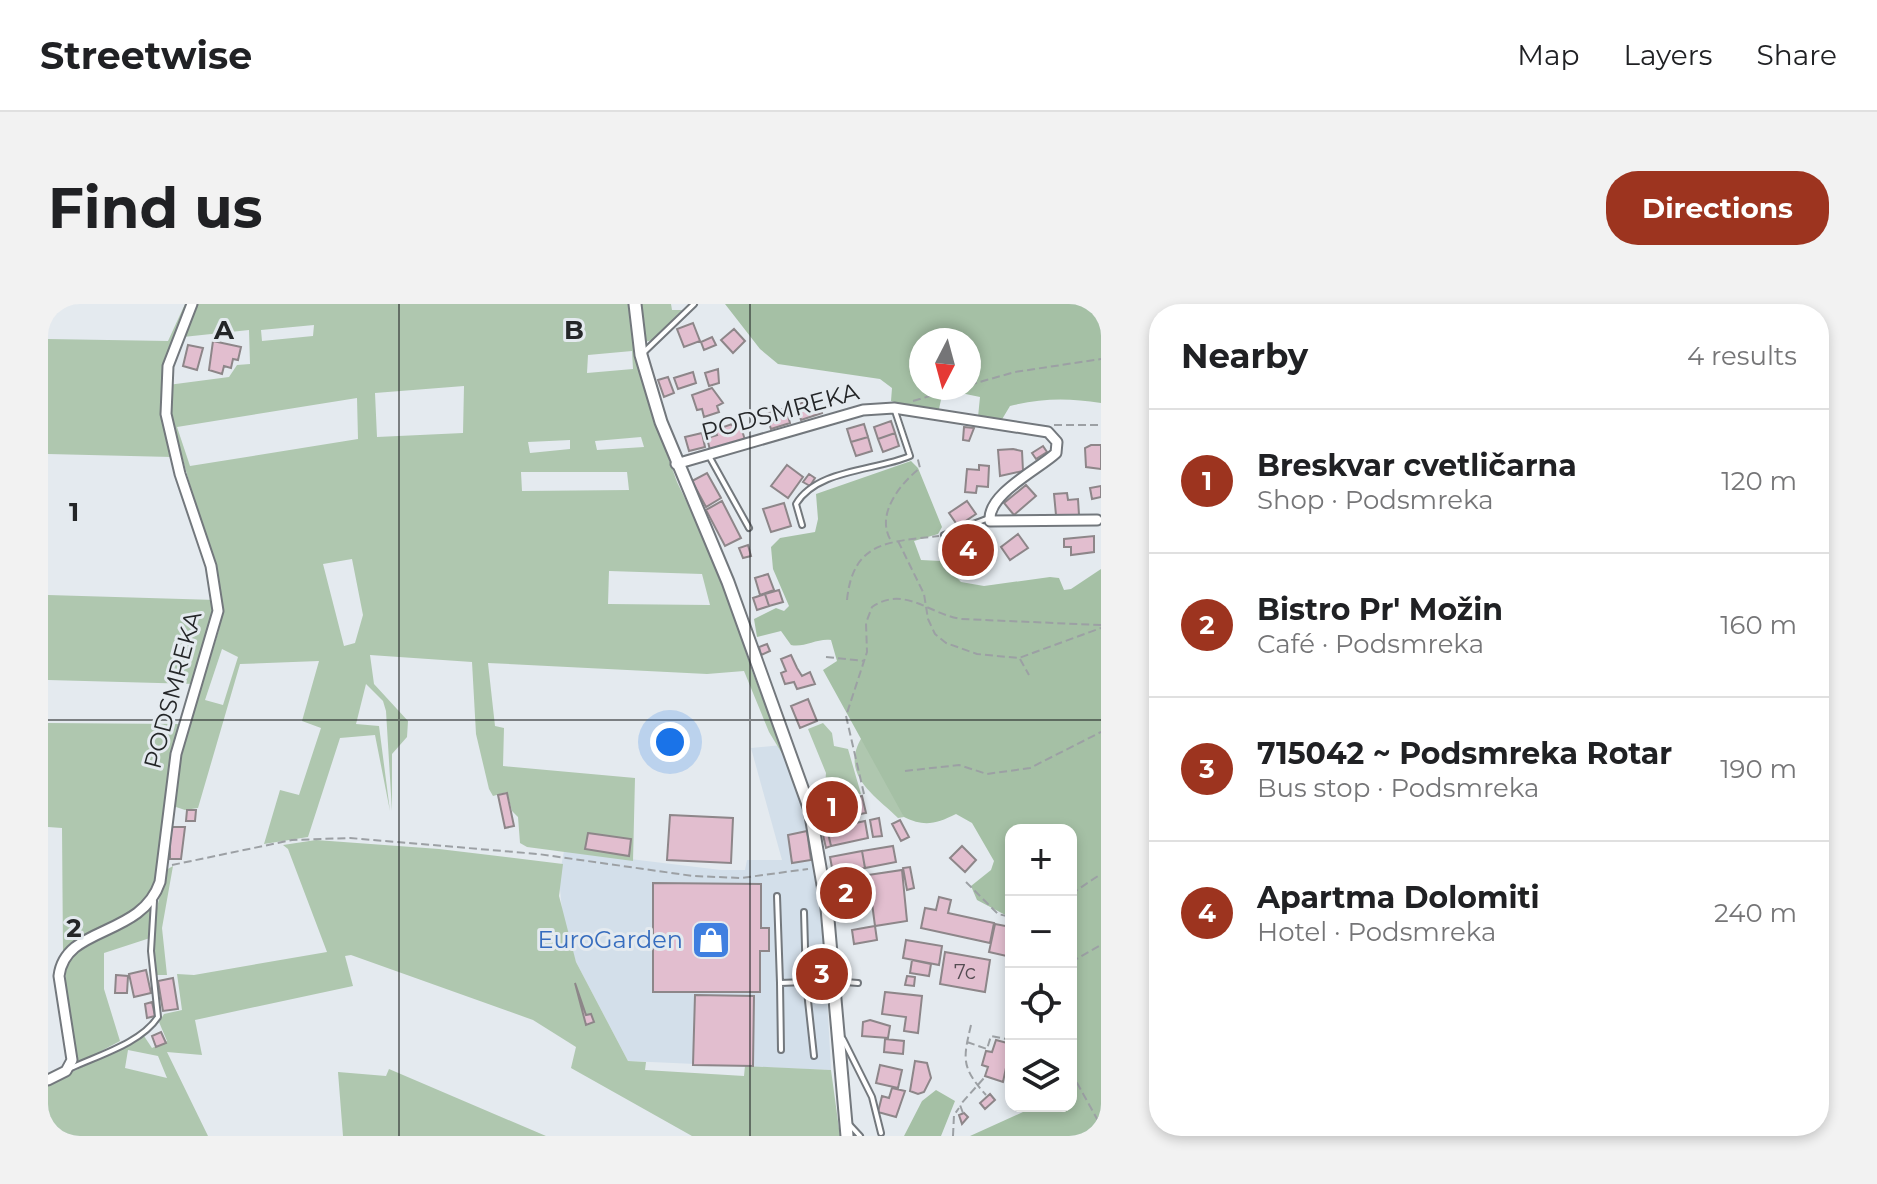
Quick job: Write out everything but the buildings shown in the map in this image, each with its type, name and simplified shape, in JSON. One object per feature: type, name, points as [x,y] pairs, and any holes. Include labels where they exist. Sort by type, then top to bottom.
[{"type":"street","name":"PODSMREKA","points":[[154,899],[162,867],[176,754],[218,611],[211,566],[180,474],[166,414],[168,366],[192,304]]},
{"type":"street","name":"PODSMREKA","points":[[635,304],[641,355],[676,464],[715,550],[756,668],[797,769],[822,867],[847,1136]]},
{"type":"street","name":"PODSMREKA","points":[[676,464],[863,410],[894,408],[1048,432]]},
{"type":"street","points":[[1048,432],[1057,442],[1056,453],[1014,483],[994,505],[989,518],[998,523],[1097,520]]},
{"type":"street","points":[[48,1080],[66,1071],[72,1049],[59,976],[60,964],[67,954],[87,939],[134,918],[154,899]]},
{"type":"lane","points":[[641,355],[694,304]]},
{"type":"lane","points":[[802,525],[796,504],[809,490],[834,478],[907,458],[910,449],[894,408]]},
{"type":"lane","points":[[708,454],[749,528]]},
{"type":"lane","points":[[944,535],[989,518]]},
{"type":"lane","points":[[777,896],[781,1050]]},
{"type":"lane","points":[[66,1071],[126,1042],[153,1024],[158,1017],[151,951],[154,899]]},
{"type":"lane","points":[[804,912],[806,982],[814,1056]]},
{"type":"lane","points":[[780,983],[858,983]]},
{"type":"lane","points":[[835,1022],[858,1063],[881,1133]]},
{"type":"lane","points":[[846,1122],[860,1136]]},
{"type":"path","points":[[981,382],[1015,372],[1101,359]]},
{"type":"path","points":[[1048,432],[1058,422],[1101,425]]},
{"type":"path","points":[[891,541],[886,525],[893,499],[903,481],[920,468],[910,449]]},
{"type":"path","points":[[847,600],[858,562],[873,548],[891,541],[944,535]]},
{"type":"path","points":[[898,541],[927,607],[931,626],[946,643],[977,654],[1019,658],[1101,626]]},
{"type":"path","points":[[864,794],[852,754],[846,716],[865,661],[866,623],[872,607],[892,597],[961,619],[1101,626]]},
{"type":"path","points":[[826,657],[865,661]]},
{"type":"path","points":[[1019,658],[1029,675]]},
{"type":"path","points":[[905,771],[959,765],[987,774],[1030,768],[1101,732]]},
{"type":"path","points":[[162,867],[292,840],[350,838],[538,854],[693,876],[741,878],[822,867]]},
{"type":"path","points":[[1077,890],[1101,874]]},
{"type":"path","points":[[966,882],[998,914],[1005,916]]},
{"type":"path","points":[[1077,959],[1101,945]]},
{"type":"path","points":[[971,1025],[966,1042],[966,1069],[986,1095]]},
{"type":"path","points":[[966,1042],[987,1049],[991,1036],[1005,1039]]},
{"type":"path","points":[[953,1136],[954,1115],[984,1078]]},
{"type":"path","points":[[1077,1083],[1101,1126]]},
{"type":"path","points":[[960,1108],[963,1113]]},
{"type":"shaded area","points":[[782,745],[809,811],[821,884],[831,1070],[628,1061],[576,962],[563,922],[559,878],[564,851],[721,870],[745,870],[747,860],[782,860],[751,748]]},
{"type":"green space","points":[[185,304],[190,304],[168,360],[172,457],[48,454],[48,339],[168,341]]},
{"type":"green space","points":[[195,304],[630,304],[633,344],[658,429],[677,482],[717,565],[752,671],[789,765],[769,732],[744,671],[707,674],[488,663],[495,726],[504,728],[503,766],[635,778],[633,861],[527,847],[520,843],[518,817],[512,811],[507,792],[493,796],[489,789],[476,734],[472,662],[370,655],[374,684],[408,721],[407,737],[392,754],[392,811],[386,711],[383,701],[366,684],[356,724],[379,726],[390,811],[375,735],[340,738],[308,837],[264,844],[280,790],[299,795],[321,728],[302,721],[319,661],[240,664],[198,808],[185,810],[173,806],[178,761],[219,630],[220,593],[168,406],[168,385],[229,377],[237,365],[250,364],[249,330],[183,337]],"holes":[[[314,325],[313,336],[262,341],[261,330]],[[632,351],[633,369],[587,373],[588,355]],[[464,386],[463,433],[377,437],[375,393]],[[357,398],[358,439],[190,466],[177,427]],[[641,437],[644,447],[597,450],[595,441]],[[570,440],[570,449],[530,453],[528,442]],[[521,472],[627,472],[629,490],[522,491]],[[352,559],[363,615],[355,643],[344,646],[323,564]],[[609,571],[702,574],[710,605],[608,604]],[[222,649],[238,657],[223,705],[205,700]]]},
{"type":"green space","points":[[642,304],[671,304],[672,310],[682,310],[653,340],[644,342]]},
{"type":"green space","points":[[725,304],[1101,304],[1101,403],[1034,401],[1010,406],[1001,421],[978,417],[981,400],[981,328],[909,328],[909,400],[941,400],[939,409],[928,413],[891,401],[892,388],[880,379],[778,364],[760,349]]},
{"type":"green space","points":[[911,461],[918,468],[942,527],[938,534],[914,541],[921,560],[941,561],[961,582],[984,586],[1050,577],[1059,578],[1064,590],[1071,589],[1101,569],[1101,1136],[970,1136],[1023,1112],[1077,1112],[1077,824],[1005,824],[1005,915],[977,900],[971,886],[991,870],[994,861],[972,823],[956,814],[930,823],[904,817],[823,670],[837,661],[831,640],[796,646],[791,645],[781,631],[757,637],[754,619],[776,608],[784,611],[789,606],[773,569],[771,547],[780,538],[815,532],[818,519],[816,494]]},
{"type":"green space","points":[[48,595],[216,600],[215,614],[195,684],[48,680]]},
{"type":"green space","points":[[48,723],[181,724],[157,886],[143,907],[76,942],[63,954],[62,828],[48,827]]},
{"type":"green space","points":[[823,723],[832,733],[834,746],[848,749],[861,794],[852,795],[846,781],[825,785],[826,773],[808,729]]},
{"type":"green space","points":[[862,737],[902,807],[904,817],[898,818],[879,801],[857,773],[856,750]]},
{"type":"green space","points":[[316,840],[439,849],[563,864],[559,896],[576,962],[628,1061],[646,1062],[645,1070],[744,1076],[745,1066],[831,1070],[840,1136],[692,1136],[571,1068],[576,1047],[533,1020],[351,955],[345,956],[353,986],[195,1020],[202,1055],[167,1052],[208,1136],[48,1136],[48,1084],[144,1036],[152,1048],[167,1041],[159,1022],[164,1014],[182,1010],[177,974],[194,975],[327,952],[288,849],[283,845]],"holes":[[[128,1050],[158,1056],[167,1078],[125,1068]]]},
{"type":"green space","points":[[173,866],[162,928],[167,975],[157,975],[152,948],[154,922],[166,870]]},
{"type":"green space","points":[[151,908],[150,938],[104,953],[104,989],[120,1041],[75,1065],[65,985],[71,957],[80,947],[126,925]]},
{"type":"green space","points":[[389,1069],[546,1136],[343,1136],[338,1072],[386,1076]]},
{"type":"green space","points":[[936,1090],[955,1101],[941,1136],[904,1136],[922,1101]]},
{"type":"place","name":"Apartma Dolomiti","points":[[968,550]]},
{"type":"place","name":"Breskvar cvetličarna","points":[[832,807]]},
{"type":"place","name":"Bistro Pr' Možin","points":[[846,893]]},
{"type":"place","name":"EuroGarden","points":[[711,940]]},
{"type":"place","name":"715042 ~ Podsmreka Rotar","points":[[822,974]]}]
